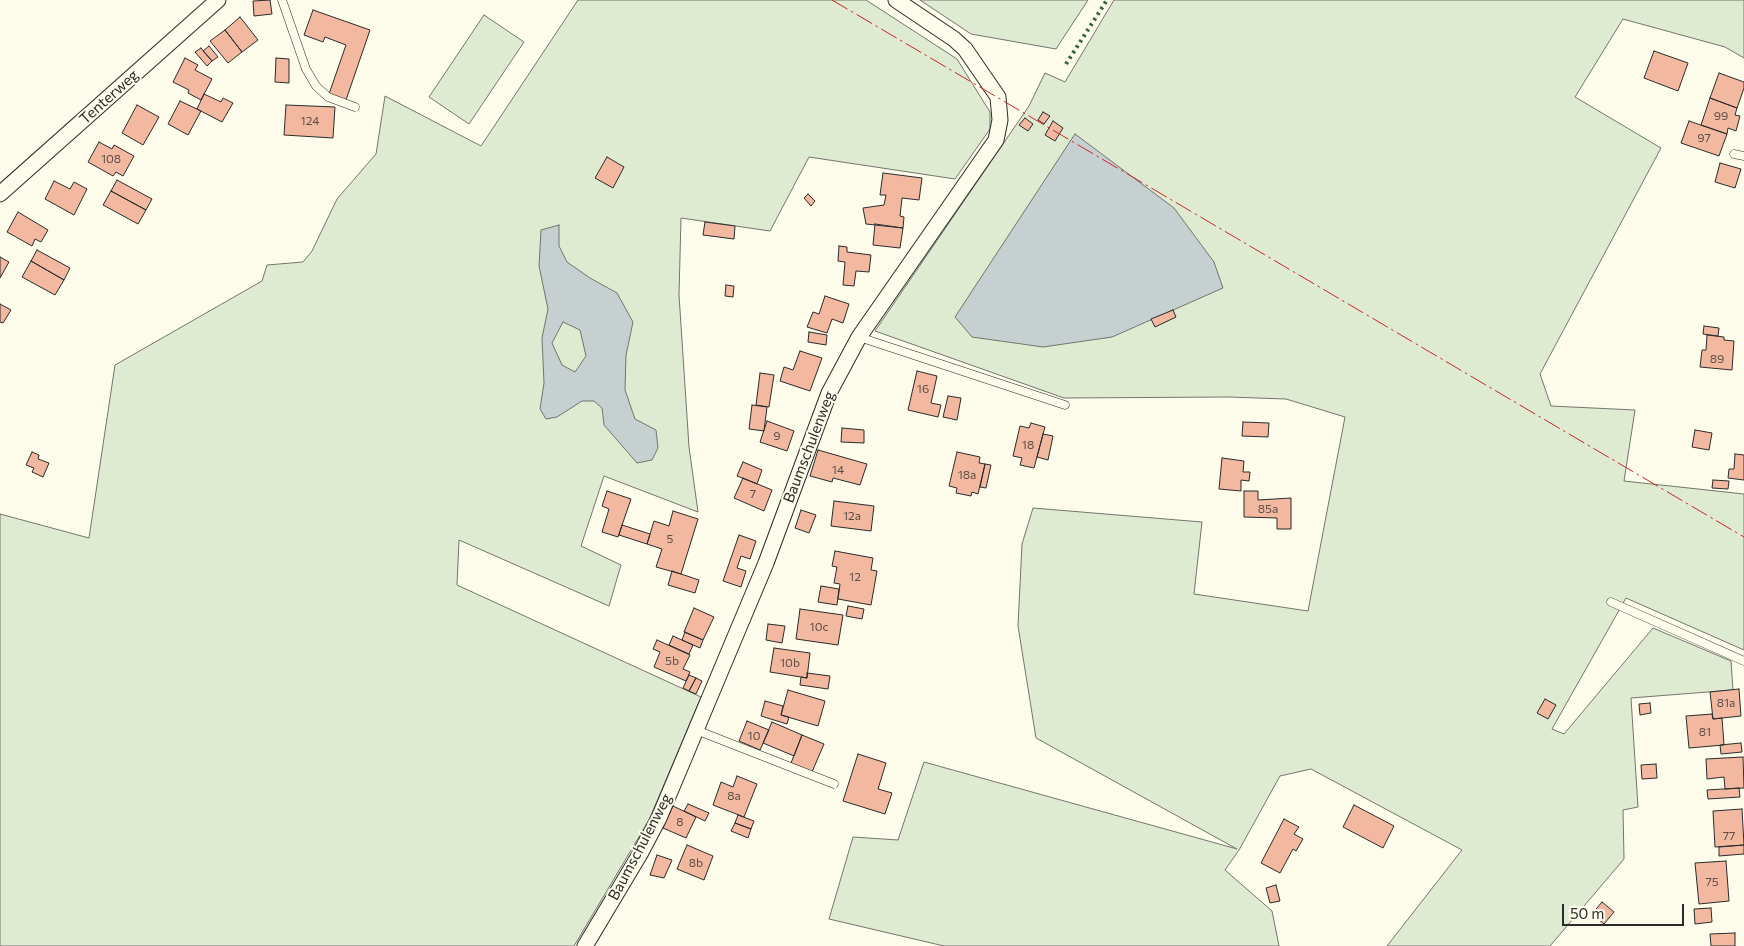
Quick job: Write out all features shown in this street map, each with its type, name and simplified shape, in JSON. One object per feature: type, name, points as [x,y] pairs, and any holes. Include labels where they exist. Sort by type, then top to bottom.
[{"type":"street","name":"Tenterweg","points":[[0,194],[218,0]]},
{"type":"street","name":"Baumschulenweg","points":[[585,946],[640,854],[659,818],[766,564],[829,392],[859,337],[996,140],[1000,120],[998,97],[965,49],[954,39],[896,0]]},
{"type":"lane","points":[[282,0],[306,69],[316,86],[328,97],[355,107]]},
{"type":"lane","points":[[1734,154],[1744,156]]},
{"type":"lane","points":[[859,337],[1064,405]]},
{"type":"lane","points":[[1611,602],[1744,661]]},
{"type":"lane","points":[[696,730],[834,784]]},
{"type":"green space","points":[[578,0],[866,0],[957,59],[990,112],[990,129],[955,179],[809,157],[770,231],[681,218],[679,295],[689,447],[698,512],[604,476],[581,546],[621,565],[609,606],[459,540],[457,585],[701,697],[649,820],[574,946],[0,946],[0,514],[89,538],[115,365],[262,281],[267,265],[303,262],[312,251],[337,199],[376,154],[385,96],[481,146]]},
{"type":"green space","points":[[920,0],[1088,0],[1056,49],[971,34]]},
{"type":"green space","points":[[1114,0],[1744,0],[1744,58],[1725,47],[1623,19],[1575,97],[1661,148],[1540,374],[1551,406],[1635,410],[1624,481],[1744,494],[1744,650],[1626,598],[1552,729],[1564,734],[1653,628],[1731,661],[1733,690],[1631,698],[1638,807],[1623,810],[1624,859],[1550,946],[1387,946],[1462,850],[1311,769],[1280,776],[1239,850],[1225,870],[1272,911],[1279,946],[944,946],[829,919],[853,837],[898,840],[924,762],[1237,849],[1036,738],[1018,626],[1022,544],[1033,508],[1202,522],[1194,594],[1308,611],[1345,417],[1286,399],[1229,397],[1064,398],[875,331],[1029,106],[1045,73],[1065,82]]},
{"type":"green space","points":[[484,15],[524,42],[469,124],[429,97]]},
{"type":"shaded area","points":[[1075,134],[1174,208],[1214,262],[1223,288],[1112,337],[1043,347],[972,337],[955,317]]},
{"type":"shaded area","points":[[559,225],[559,246],[567,262],[617,293],[633,322],[626,355],[625,390],[635,419],[656,430],[658,448],[652,460],[637,463],[604,425],[602,408],[594,401],[582,401],[557,417],[546,419],[540,409],[544,383],[542,338],[548,309],[539,266],[541,230]],"holes":[[[563,322],[580,330],[586,356],[575,372],[562,365],[552,343]]]},
{"type":"building","points":[[270,0],[272,14],[254,16],[253,1]]},
{"type":"building","points":[[313,10],[370,30],[346,100],[329,94],[346,45],[325,37],[323,42],[304,35]]},
{"type":"building","points":[[240,17],[258,40],[242,52],[225,30]]},
{"type":"building","points":[[225,30],[242,52],[228,63],[210,41]]},
{"type":"building","points":[[209,46],[218,57],[212,61],[203,51]]},
{"type":"building","points":[[201,48],[212,61],[207,66],[195,52]]},
{"type":"building","points":[[1654,51],[1688,63],[1678,91],[1644,78]]},
{"type":"building","points":[[185,58],[198,65],[195,70],[212,79],[201,100],[188,93],[189,90],[173,82]]},
{"type":"building","points":[[276,58],[289,59],[289,83],[275,82]]},
{"type":"building","points":[[1719,73],[1744,82],[1744,88],[1737,108],[1710,98]]},
{"type":"building","points":[[204,94],[221,102],[223,98],[233,103],[222,122],[197,109]]},
{"type":"building","points":[[1710,98],[1737,108],[1735,115],[1740,116],[1736,131],[1728,128],[1727,134],[1701,125]]},
{"type":"building","points":[[180,101],[201,111],[188,135],[168,124]]},
{"type":"building","points":[[137,105],[159,117],[143,145],[122,133]]},
{"type":"building","points":[[286,105],[335,107],[333,138],[284,135]]},
{"type":"building","points":[[1043,112],[1050,116],[1044,124],[1038,120]]},
{"type":"building","points":[[1025,118],[1033,124],[1028,131],[1019,125]]},
{"type":"building","points":[[1053,121],[1063,128],[1055,141],[1045,135]]},
{"type":"building","points":[[1689,121],[1727,134],[1719,156],[1681,143]]},
{"type":"building","points":[[99,142],[112,149],[114,145],[134,156],[123,176],[116,172],[113,176],[88,162]]},
{"type":"building","points":[[607,157],[624,167],[613,188],[595,178]]},
{"type":"building","points":[[1720,163],[1741,169],[1735,188],[1715,182]]},
{"type":"building","points":[[883,173],[922,178],[919,200],[902,198],[900,216],[904,217],[903,228],[866,224],[863,208],[884,205],[886,195],[880,195]]},
{"type":"building","points":[[117,180],[152,199],[146,210],[111,191]]},
{"type":"building","points":[[54,181],[70,189],[74,182],[87,189],[74,215],[45,199]]},
{"type":"building","points":[[111,191],[146,210],[138,224],[103,205]]},
{"type":"building","points":[[808,194],[815,201],[811,206],[804,198]]},
{"type":"building","points":[[18,212],[48,230],[41,242],[35,239],[32,246],[7,232]]},
{"type":"building","points":[[705,222],[735,226],[734,239],[703,235]]},
{"type":"building","points":[[875,224],[903,228],[900,248],[873,245]]},
{"type":"building","points":[[839,246],[847,247],[847,252],[871,255],[869,272],[856,271],[854,286],[843,285],[845,262],[838,261]]},
{"type":"building","points":[[37,250],[70,268],[64,280],[31,261]]},
{"type":"building","points":[[0,257],[9,262],[0,278]]},
{"type":"building","points":[[31,261],[64,280],[55,295],[22,277]]},
{"type":"building","points":[[726,285],[734,286],[733,297],[725,296]]},
{"type":"building","points":[[825,296],[849,304],[843,323],[832,319],[827,333],[807,327],[813,312],[819,314]]},
{"type":"building","points":[[0,304],[11,310],[3,323],[0,322]]},
{"type":"building","points":[[1173,310],[1176,317],[1155,327],[1151,319]]},
{"type":"building","points":[[1704,326],[1719,328],[1718,336],[1703,334]]},
{"type":"building","points":[[809,332],[827,335],[826,345],[808,342]]},
{"type":"building","points":[[1707,335],[1724,337],[1724,340],[1734,341],[1732,370],[1700,367],[1702,350],[1706,350]]},
{"type":"building","points":[[800,351],[822,358],[810,391],[780,381],[784,367],[793,370]]},
{"type":"building","points":[[917,371],[937,376],[931,403],[941,405],[938,417],[908,410]]},
{"type":"building","points":[[760,373],[774,375],[769,407],[756,405]]},
{"type":"building","points":[[948,396],[961,398],[957,420],[943,417]]},
{"type":"building","points":[[752,405],[767,407],[764,431],[749,429]]},
{"type":"building","points":[[767,421],[794,431],[787,451],[760,442]]},
{"type":"building","points":[[1243,422],[1269,423],[1268,437],[1242,436]]},
{"type":"building","points":[[1031,423],[1045,427],[1034,468],[1020,465],[1022,458],[1013,456],[1020,426],[1029,428]]},
{"type":"building","points":[[842,428],[864,430],[864,443],[841,442]]},
{"type":"building","points":[[1695,430],[1712,433],[1709,450],[1692,447]]},
{"type":"building","points":[[1043,434],[1053,436],[1048,460],[1037,457]]},
{"type":"building","points":[[818,450],[867,464],[860,485],[833,478],[832,482],[810,476]]},
{"type":"building","points":[[32,452],[39,455],[38,459],[49,463],[43,477],[32,472],[34,468],[26,465]]},
{"type":"building","points":[[957,452],[980,457],[979,463],[985,464],[978,494],[972,492],[971,496],[956,493],[957,488],[949,486]]},
{"type":"building","points":[[1735,454],[1744,455],[1744,480],[1728,478],[1729,469],[1734,469]]},
{"type":"building","points":[[1222,458],[1244,461],[1243,472],[1250,472],[1249,481],[1241,480],[1241,491],[1219,489]]},
{"type":"building","points":[[743,462],[762,470],[757,484],[737,476]]},
{"type":"building","points":[[985,464],[991,465],[986,488],[980,487]]},
{"type":"building","points":[[743,478],[772,490],[764,511],[734,498]]},
{"type":"building","points":[[1713,480],[1729,481],[1728,489],[1712,488]]},
{"type":"building","points":[[607,491],[631,499],[618,537],[602,532],[609,509],[602,506]]},
{"type":"building","points":[[1244,491],[1258,491],[1258,500],[1291,498],[1291,529],[1277,529],[1277,518],[1244,517]]},
{"type":"building","points":[[834,501],[874,506],[871,531],[831,526]]},
{"type":"building","points":[[801,510],[816,515],[809,533],[795,528]]},
{"type":"building","points":[[673,511],[698,519],[681,574],[656,567],[662,549],[647,544],[654,521],[669,526]]},
{"type":"building","points":[[622,525],[650,534],[647,544],[619,535]]},
{"type":"building","points":[[739,535],[756,541],[750,559],[741,556],[737,568],[746,571],[741,587],[723,581]]},
{"type":"building","points":[[835,551],[873,558],[871,570],[877,571],[871,605],[838,599],[840,584],[834,583],[837,567],[832,566]]},
{"type":"building","points":[[672,571],[699,580],[695,593],[668,585]]},
{"type":"building","points":[[821,586],[839,589],[837,605],[818,602]]},
{"type":"building","points":[[848,606],[864,609],[862,619],[846,616]]},
{"type":"building","points":[[694,608],[714,617],[703,640],[684,632]]},
{"type":"building","points":[[800,609],[843,615],[838,645],[796,639]]},
{"type":"building","points":[[768,624],[785,626],[782,643],[766,640]]},
{"type":"building","points":[[685,632],[703,640],[700,648],[682,640]]},
{"type":"building","points":[[673,636],[693,645],[689,654],[669,645]]},
{"type":"building","points":[[657,640],[690,655],[683,669],[690,672],[686,681],[654,667],[660,652],[653,649]]},
{"type":"building","points":[[774,648],[810,653],[807,678],[770,672]]},
{"type":"building","points":[[807,673],[830,676],[828,689],[800,685],[801,677],[807,678]]},
{"type":"building","points":[[689,675],[696,678],[689,691],[683,688]]},
{"type":"building","points":[[696,678],[702,681],[696,694],[689,691]]},
{"type":"building","points":[[1739,689],[1741,716],[1713,719],[1710,692]]},
{"type":"building","points":[[788,690],[825,701],[818,726],[781,715]]},
{"type":"building","points":[[1545,699],[1556,705],[1548,719],[1537,713]]},
{"type":"building","points":[[765,701],[783,706],[781,715],[789,717],[787,724],[761,716]]},
{"type":"building","points":[[1650,703],[1651,713],[1640,715],[1639,704]]},
{"type":"building","points":[[1712,714],[1713,719],[1722,718],[1724,745],[1689,748],[1686,716]]},
{"type":"building","points":[[747,721],[769,730],[760,750],[739,741]]},
{"type":"building","points":[[772,722],[802,735],[794,756],[763,743]]},
{"type":"building","points":[[802,735],[824,744],[812,772],[791,763]]},
{"type":"building","points":[[1741,743],[1742,752],[1721,754],[1720,745]]},
{"type":"building","points":[[858,754],[886,763],[878,789],[892,793],[885,814],[843,801]]},
{"type":"building","points":[[1743,757],[1744,788],[1725,789],[1724,777],[1707,779],[1706,759]]},
{"type":"building","points":[[1656,764],[1657,778],[1642,779],[1641,765]]},
{"type":"building","points":[[737,776],[757,784],[744,817],[713,805],[721,782],[733,787]]},
{"type":"building","points":[[1739,788],[1740,797],[1708,799],[1707,790]]},
{"type":"building","points":[[688,804],[709,813],[705,821],[684,811]]},
{"type":"building","points":[[1354,805],[1394,826],[1383,848],[1343,827]]},
{"type":"building","points":[[673,806],[696,817],[686,838],[663,828]]},
{"type":"building","points":[[1742,809],[1744,845],[1715,847],[1713,811]]},
{"type":"building","points":[[738,815],[754,821],[751,829],[735,823]]},
{"type":"building","points":[[1284,819],[1299,827],[1294,834],[1303,839],[1296,851],[1293,849],[1280,873],[1261,863]]},
{"type":"building","points":[[735,823],[751,829],[748,838],[731,831]]},
{"type":"building","points":[[687,845],[713,856],[704,880],[677,869]]},
{"type":"building","points":[[1744,845],[1744,854],[1719,856],[1719,847]]},
{"type":"building","points":[[657,855],[672,860],[664,878],[650,875]]},
{"type":"building","points":[[1726,861],[1729,901],[1699,904],[1695,863]]},
{"type":"building","points":[[1276,885],[1280,901],[1270,903],[1266,888]]},
{"type":"building","points":[[1602,902],[1614,912],[1604,924],[1592,914]]},
{"type":"building","points":[[1711,908],[1712,922],[1695,924],[1694,909]]},
{"type":"building","points":[[1735,933],[1735,946],[1711,946],[1710,934]]},
{"type":"hedge","points":[[1066,64],[1107,0]]},
{"type":"power","points":[[832,0],[1744,537]]}]
